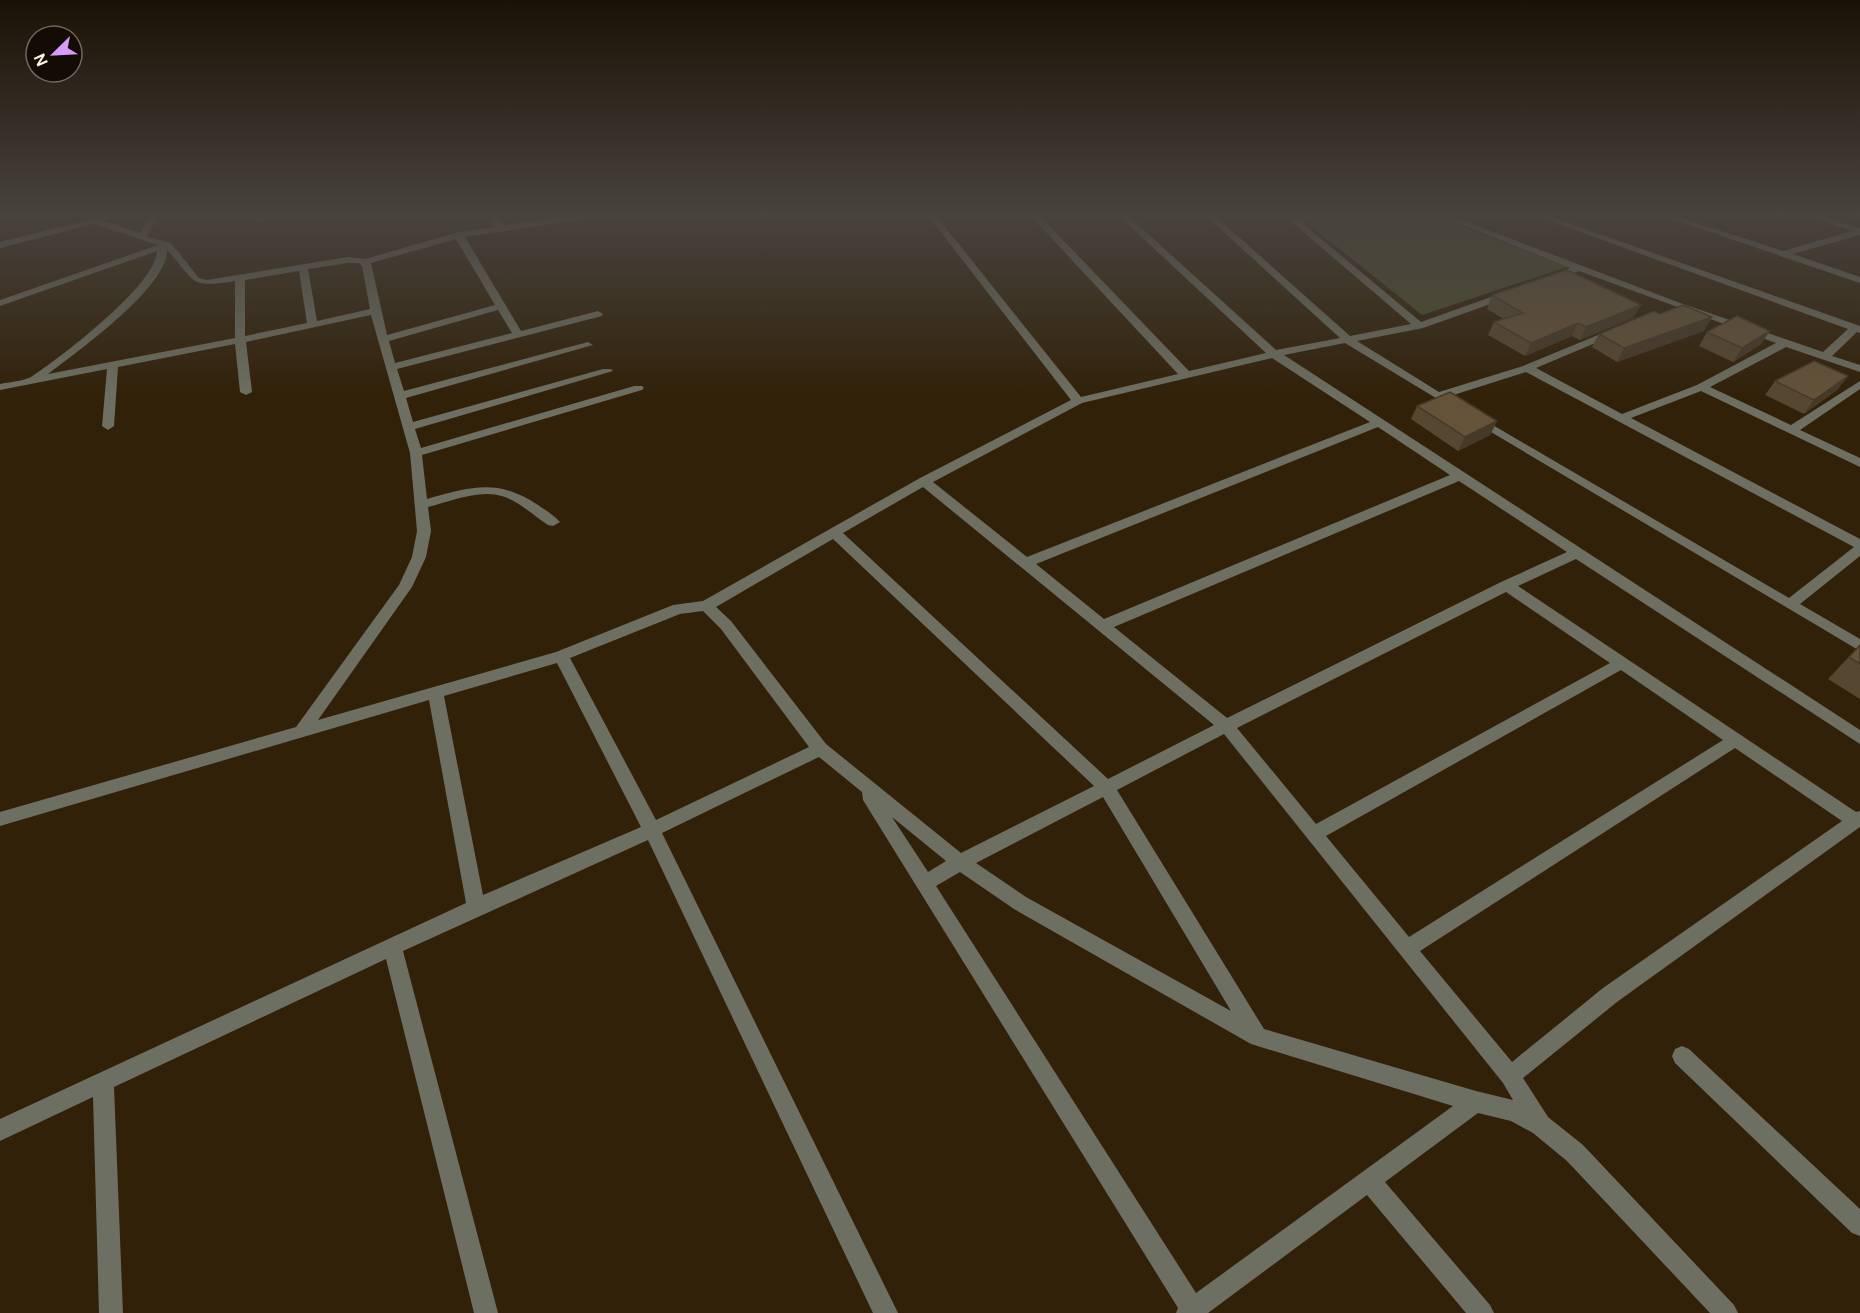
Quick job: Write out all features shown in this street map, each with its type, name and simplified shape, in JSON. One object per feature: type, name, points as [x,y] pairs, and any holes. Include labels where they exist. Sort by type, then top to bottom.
[{"type":"street","points":[[0,303],[83,274]]},
{"type":"street","points":[[33,380],[89,338],[154,274]]},
{"type":"street","points":[[191,274],[196,280],[217,283],[267,274]]},
{"type":"street","points":[[304,274],[313,325]]},
{"type":"street","points":[[302,730],[405,587],[419,557],[423,531],[416,453],[375,311],[368,274]]},
{"type":"street","points":[[482,274],[518,335]]},
{"type":"street","points":[[978,274],[1078,401]]},
{"type":"street","points":[[1090,274],[1186,375]]},
{"type":"street","points":[[1187,274],[1274,354],[1860,738]]},
{"type":"street","points":[[1275,274],[1349,341],[1860,646]]},
{"type":"street","points":[[1358,274],[1419,326]]},
{"type":"street","points":[[1542,282],[1562,274]]},
{"type":"street","points":[[1595,274],[1860,369]]},
{"type":"street","points":[[1703,274],[1858,330]]},
{"type":"street","points":[[1843,274],[1860,280]]},
{"type":"street","points":[[240,279],[240,340],[246,392]]},
{"type":"street","points":[[0,819],[561,656],[678,609],[706,606],[924,481],[1078,401],[1274,354],[1419,326],[1523,289]]},
{"type":"street","points":[[383,339],[501,306]]},
{"type":"street","points":[[1660,313],[1679,306]]},
{"type":"street","points":[[0,387],[375,311]]},
{"type":"street","points":[[392,367],[598,314]]},
{"type":"street","points":[[1438,396],[1527,369],[1622,328]]},
{"type":"street","points":[[1826,355],[1858,330]]},
{"type":"street","points":[[1621,417],[1701,387],[1787,342]]},
{"type":"street","points":[[400,396],[588,345]]},
{"type":"street","points":[[108,426],[113,364]]},
{"type":"street","points":[[1527,369],[1860,545]]},
{"type":"street","points":[[409,427],[607,371]]},
{"type":"street","points":[[1792,430],[1860,384]]},
{"type":"street","points":[[1701,387],[1860,463]]},
{"type":"street","points":[[416,453],[638,388]]},
{"type":"street","points":[[1026,563],[1378,423]]},
{"type":"street","points":[[1104,625],[1460,476]]},
{"type":"street","points":[[924,481],[1226,726],[1510,1076],[1541,1125]]},
{"type":"street","points":[[421,505],[475,492],[499,491],[510,494],[553,522]]},
{"type":"street","points":[[832,532],[1107,788],[1258,1037]]},
{"type":"street","points":[[1790,605],[1860,549]]},
{"type":"street","points":[[924,884],[960,862],[1226,726],[1506,585],[1577,553]]},
{"type":"street","points":[[1506,585],[1858,820],[1610,995],[1510,1076]]},
{"type":"street","points":[[706,606],[726,625],[820,749],[960,862],[1020,903],[1258,1037],[1476,1102],[1514,1111],[1541,1125],[1575,1154],[1726,1313]]},
{"type":"street","points":[[561,656],[652,830],[886,1313]]},
{"type":"street","points":[[1314,834],[1622,663]]},
{"type":"street","points":[[435,691],[476,907]]},
{"type":"street","points":[[1406,949],[1735,740]]},
{"type":"street","points":[[0,1130],[476,907],[652,830],[820,749]]},
{"type":"street","points":[[863,784],[1192,1312],[1476,1102]]},
{"type":"street","points":[[392,946],[486,1313]]},
{"type":"street","points":[[1682,1056],[1860,1225]]},
{"type":"street","points":[[103,1082],[111,1313]]},
{"type":"street","points":[[1369,1180],[1482,1313]]},
{"type":"green space","points":[[1371,274],[1545,274],[1422,315]]},
{"type":"building","points":[[1554,274],[1576,274],[1641,305],[1586,327],[1578,323],[1531,343],[1494,322],[1523,313],[1492,295]]},
{"type":"building","points":[[1683,305],[1712,317],[1624,348],[1599,334],[1654,311],[1660,314]]},
{"type":"building","points":[[1737,316],[1770,331],[1742,348],[1707,332]]},
{"type":"building","points":[[1814,361],[1848,376],[1814,400],[1775,381]]},
{"type":"building","points":[[1450,392],[1497,421],[1465,437],[1417,406]]},
{"type":"building","points":[[1860,645],[1860,664],[1849,657]]}]
